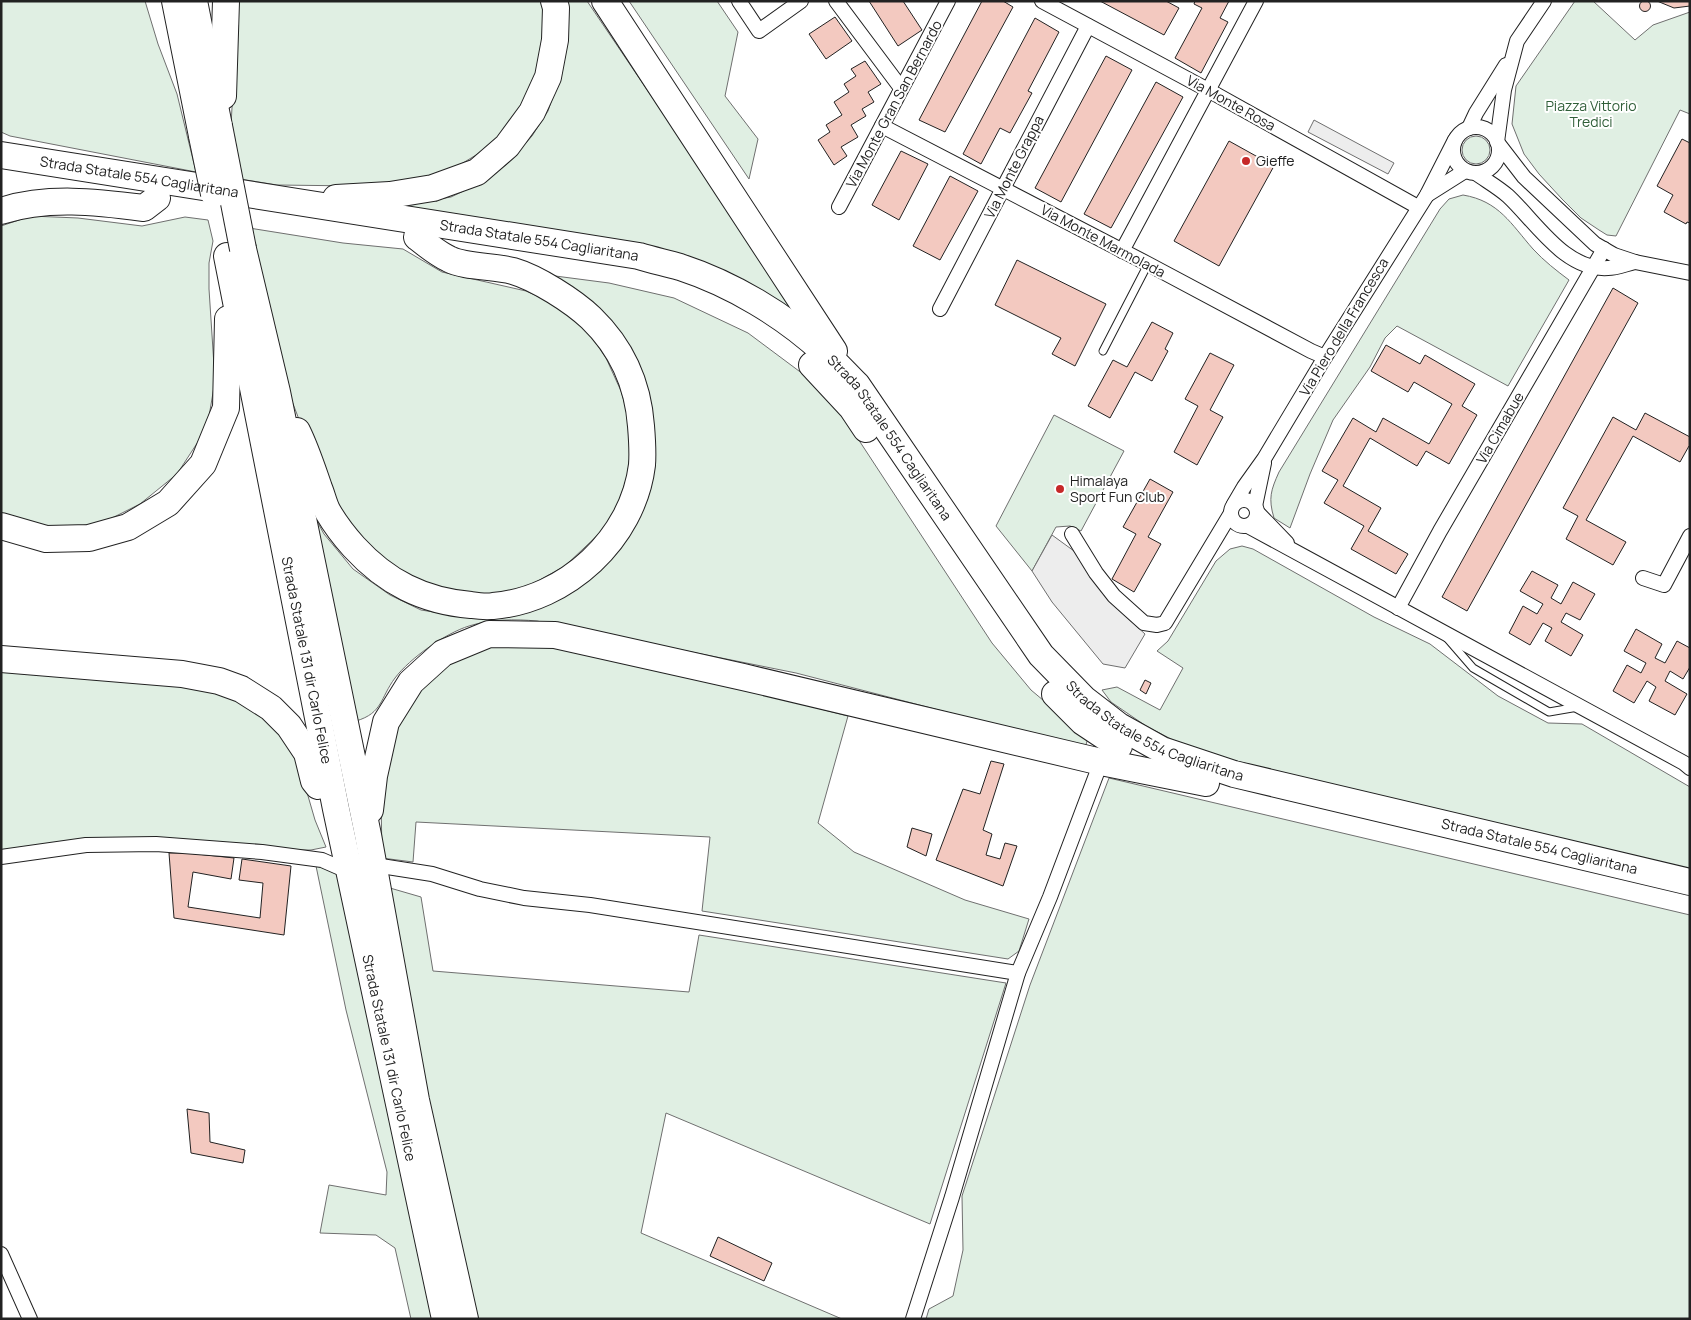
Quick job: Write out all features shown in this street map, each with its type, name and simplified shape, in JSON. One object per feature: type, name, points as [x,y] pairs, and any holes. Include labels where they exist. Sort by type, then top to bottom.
[{"type":"highway","points":[[159,1],[171,45],[190,79]]},
{"type":"highway","name":"Strada Statale 131 dir Carlo Felice","points":[[175,1],[190,79],[211,131]]},
{"type":"highway","name":"Strada Statale 131 dir Carlo Felice","points":[[194,1],[211,131],[336,809],[445,1319]]},
{"type":"highway","points":[[211,131],[224,80],[226,1]]},
{"type":"highway","points":[[283,201],[390,195],[433,188],[477,172],[506,146],[532,112],[548,77],[555,40],[556,8],[554,1]]},
{"type":"highway","points":[[605,1],[857,385]]},
{"type":"highway","name":"Strada Statale 554 Cagliaritana","points":[[1,155],[639,256],[680,267],[720,284],[755,301],[789,324],[824,352],[857,385],[1041,655],[1084,699],[1119,726],[1162,750],[1234,774],[1690,882]]},
{"type":"highway","name":"Strada Statale 554 Cagliaritana","points":[[1,173],[630,273],[669,282],[705,296],[742,314],[778,337],[818,369],[852,408],[1005,635],[1035,674],[1083,722],[1133,755],[1206,784],[1690,897]]},
{"type":"highway","points":[[1,211],[37,202],[104,203],[144,208],[157,198]]},
{"type":"highway","points":[[234,248],[277,392],[304,445],[327,511],[353,546],[374,567],[404,588],[426,597],[456,604],[491,607],[516,602],[554,588],[582,570],[604,549],[622,524],[635,493],[642,465],[640,412],[632,379],[622,358],[609,339],[590,318],[558,293],[514,271],[450,260],[417,238]]},
{"type":"highway","points":[[1,526],[46,539],[89,538],[128,527],[168,503],[203,464],[226,408],[234,248]]},
{"type":"highway","name":"Strada Statale 131 dir Carlo Felice","points":[[277,392],[368,835],[416,1100],[465,1319]]},
{"type":"highway","points":[[368,835],[374,776],[386,722],[410,682],[444,653],[489,634],[555,635],[743,677],[1101,762],[1206,784]]},
{"type":"highway","points":[[1,659],[182,674],[219,681],[241,689],[271,708],[289,726],[307,753],[314,781],[336,809]]},
{"type":"street","points":[[739,1],[759,31],[801,1]]},
{"type":"street","points":[[836,1],[901,88]]},
{"type":"street","name":"Via Monte Gran San Bernardo","points":[[839,207],[948,1]]},
{"type":"street","name":"Via Monte Rosa","points":[[1042,1],[1208,90],[1418,207]]},
{"type":"street","points":[[1122,251],[1256,1]]},
{"type":"street","name":"Via Piero della Francesca","points":[[1427,195],[1471,172],[1483,172],[1494,165],[1499,152],[1497,142],[1504,90],[1513,54],[1517,41],[1544,1]]},
{"type":"street","name":"Via Monte Grappa","points":[[940,309],[1088,26]]},
{"type":"street","name":"Via Piero della Francesca","points":[[1072,534],[1096,573],[1114,596],[1144,623],[1157,625],[1165,623],[1212,546],[1244,486],[1264,460],[1325,357],[1427,195],[1455,140],[1463,131],[1469,128],[1476,113],[1513,54]]},
{"type":"street","name":"Via Monte Marmolada","points":[[882,126],[1325,357]]},
{"type":"street","points":[[1469,128],[1477,127],[1491,133],[1524,177],[1584,235],[1604,249],[1614,255],[1635,262],[1690,273]]},
{"type":"street","points":[[1455,140],[1453,154],[1459,166],[1507,195],[1551,242],[1575,260],[1608,268],[1635,262]]},
{"type":"street","name":"Via Cimabue","points":[[1398,608],[1440,531],[1604,249]]},
{"type":"street","name":"Via Piero della Francesca","points":[[1212,546],[1256,520],[1264,460]]},
{"type":"street","points":[[1295,551],[1256,510],[1253,503],[1242,500],[1232,508],[1233,521],[1295,551],[1581,707],[1688,761]]},
{"type":"street","points":[[1642,578],[1664,585],[1690,536]]},
{"type":"street","points":[[914,1319],[1018,973],[1050,897],[1101,762]]},
{"type":"street","points":[[1,857],[86,845],[156,844],[262,852],[322,860],[338,866]]},
{"type":"street","points":[[381,866],[432,874],[480,889],[524,898],[590,905],[1018,973]]},
{"type":"street","points":[[1,1254],[30,1319]]},
{"type":"lane","points":[[1103,350],[1148,264]]},
{"type":"lane","points":[[1441,630],[1473,668],[1549,712],[1581,707]]},
{"type":"green space","points":[[1,1],[145,1],[158,44],[177,94],[196,172],[10,136],[1,132]]},
{"type":"green space","points":[[238,1],[543,1],[545,11],[542,62],[527,100],[507,130],[481,152],[448,172],[416,183],[358,186],[277,185],[240,179],[230,143]]},
{"type":"green space","points":[[565,1],[587,1],[799,314],[722,273],[393,207],[451,197],[478,184],[507,164],[532,136],[548,111],[563,67]]},
{"type":"green space","points":[[629,1],[717,1],[738,32],[725,96],[758,139],[749,179]]},
{"type":"green space","name":"Piazza Vittorio Tredici","points":[[1575,1],[1593,1],[1635,40],[1653,25],[1690,12],[1690,114],[1680,110],[1616,236],[1607,235],[1581,218],[1562,199],[1524,154],[1512,124],[1516,86]]},
{"type":"green space","points":[[1476,136],[1486,140],[1490,150],[1486,160],[1476,164],[1466,160],[1462,150],[1466,140]]},
{"type":"green space","points":[[1463,195],[1486,202],[1495,208],[1537,253],[1569,280],[1508,386],[1397,326],[1385,338],[1370,367],[1333,420],[1290,528],[1274,518],[1272,511],[1271,494],[1279,472],[1440,209],[1449,199]]},
{"type":"green space","points":[[31,216],[78,218],[142,226],[185,217],[208,220],[213,241],[209,263],[209,289],[215,381],[207,428],[177,474],[140,504],[104,522],[74,527],[37,527],[1,517],[1,226]]},
{"type":"green space","points":[[249,228],[343,243],[403,249],[442,272],[526,291],[553,303],[586,328],[606,358],[621,391],[629,418],[631,451],[627,477],[618,505],[603,530],[565,566],[527,587],[489,596],[408,584],[350,530],[305,435],[285,383]]},
{"type":"green space","points":[[540,274],[609,283],[674,298],[748,333],[803,374],[843,416],[992,643],[1031,690],[1088,738],[1085,748],[796,673],[537,621],[520,620],[503,620],[477,624],[460,629],[439,640],[402,670],[390,685],[380,704],[371,714],[356,721],[307,503],[324,534],[353,569],[390,595],[421,610],[459,616],[619,548],[639,379]]},
{"type":"green space","name":"Himalaya Sport Fun Club","points":[[1054,415],[1124,451],[1081,531],[1070,526],[1056,527],[1032,571],[996,526]]},
{"type":"green space","points":[[1242,546],[1253,549],[1374,617],[1430,644],[1498,696],[1548,723],[1582,724],[1690,787],[1690,869],[1398,803],[1190,749],[1146,726],[1111,702],[1102,690],[1117,687],[1160,710],[1183,668],[1157,651],[1168,641],[1216,561],[1230,549]]},
{"type":"green space","points":[[518,639],[712,681],[848,716],[818,823],[854,852],[965,900],[1029,919],[1019,951],[1008,959],[702,911],[710,837],[416,822],[413,862],[382,858],[381,797],[386,738],[445,657]]},
{"type":"green space","points":[[1,668],[209,689],[247,705],[282,738],[299,765],[315,820],[326,847],[311,850],[1,851]]},
{"type":"green space","points":[[1109,778],[1690,915],[1690,1319],[926,1319],[929,1309],[953,1296],[963,1250],[962,1196],[1030,985]]},
{"type":"green space","points":[[316,866],[341,872],[437,1319],[411,1319],[395,1248],[376,1235],[320,1233],[329,1185],[386,1195],[387,1172],[346,1010]]},
{"type":"green space","points":[[390,888],[421,897],[433,971],[689,992],[699,935],[1006,983],[930,1224],[666,1113],[641,1233],[842,1319],[475,1319],[429,1109]]},
{"type":"shaded area","points":[[1314,120],[1394,163],[1388,174],[1308,132]]},
{"type":"shaded area","points":[[1052,535],[1074,551],[1108,600],[1145,634],[1125,668],[1103,664],[1052,602],[1032,571]]},
{"type":"building","points":[[1645,0],[1651,6],[1645,12],[1639,6]]},
{"type":"building","points":[[869,1],[903,1],[922,30],[898,46]]},
{"type":"building","points":[[982,1],[1003,1],[1013,7],[945,132],[919,120]]},
{"type":"building","points":[[1100,1],[1166,1],[1179,8],[1164,35]]},
{"type":"building","points":[[1195,1],[1229,1],[1220,18],[1228,22],[1201,73],[1175,58],[1202,8],[1194,4]]},
{"type":"building","points":[[1657,1],[1690,1],[1690,6],[1674,8]]},
{"type":"building","points":[[835,17],[852,41],[826,59],[809,34]]},
{"type":"building","points":[[1035,18],[1059,32],[1028,91],[1032,93],[1010,133],[1000,128],[981,164],[963,154]]},
{"type":"building","points":[[1106,56],[1132,70],[1061,202],[1035,188]]},
{"type":"building","points":[[865,61],[881,84],[868,92],[874,102],[862,109],[866,116],[851,125],[858,137],[841,147],[847,156],[834,165],[818,140],[830,132],[826,125],[842,115],[834,102],[849,92],[844,84],[856,76],[851,69]]},
{"type":"building","points":[[1156,82],[1183,97],[1111,228],[1084,214]]},
{"type":"building","points":[[1682,139],[1690,143],[1690,223],[1687,222],[1686,224],[1664,212],[1673,195],[1657,186]]},
{"type":"building","points":[[1229,141],[1274,166],[1219,266],[1174,241]]},
{"type":"building","points":[[901,151],[928,164],[899,220],[872,205]]},
{"type":"building","points":[[950,176],[978,191],[940,260],[913,246]]},
{"type":"building","points":[[1017,260],[1106,304],[1075,366],[1052,354],[1061,338],[995,305]]},
{"type":"building","points":[[1613,288],[1638,303],[1467,611],[1442,597]]},
{"type":"building","points":[[1152,322],[1173,333],[1165,349],[1168,351],[1152,381],[1135,372],[1110,418],[1088,406],[1113,360],[1127,367]]},
{"type":"building","points":[[1386,345],[1420,364],[1425,355],[1475,384],[1462,406],[1477,415],[1449,464],[1426,451],[1417,466],[1370,438],[1343,486],[1381,508],[1368,531],[1408,554],[1396,574],[1351,549],[1364,526],[1324,503],[1338,480],[1322,471],[1353,418],[1376,432],[1383,418],[1429,444],[1452,404],[1414,382],[1408,392],[1371,371]]},
{"type":"building","points":[[1210,353],[1234,365],[1210,410],[1223,417],[1197,465],[1174,452],[1198,406],[1185,399]]},
{"type":"building","points":[[1645,413],[1690,437],[1690,447],[1680,462],[1633,436],[1586,520],[1626,542],[1613,565],[1566,539],[1578,516],[1563,508],[1613,417],[1636,430]]},
{"type":"building","points":[[1150,479],[1173,492],[1148,537],[1161,544],[1134,592],[1112,579],[1136,534],[1123,527]]},
{"type":"building","points":[[1532,571],[1558,585],[1551,598],[1561,604],[1573,582],[1595,594],[1580,620],[1566,613],[1561,622],[1583,635],[1571,656],[1545,641],[1552,628],[1543,623],[1530,645],[1509,633],[1523,606],[1537,614],[1543,604],[1520,591]]},
{"type":"building","points":[[1636,629],[1662,644],[1655,658],[1665,663],[1677,641],[1690,648],[1690,667],[1683,679],[1670,671],[1665,681],[1687,694],[1675,715],[1649,701],[1656,687],[1647,681],[1634,703],[1613,691],[1627,665],[1641,673],[1646,663],[1624,651]]},
{"type":"building","points":[[1145,680],[1151,683],[1146,694],[1140,690]]},
{"type":"building","points":[[991,761],[1004,764],[983,830],[992,834],[986,855],[1000,859],[1005,843],[1017,846],[1003,886],[936,860],[963,789],[980,794]]},
{"type":"building","points":[[912,828],[932,834],[926,856],[907,847]]},
{"type":"building","points":[[169,853],[234,858],[231,879],[193,872],[188,907],[260,918],[263,883],[239,880],[242,859],[291,866],[284,935],[174,918]]},
{"type":"building","points":[[187,1109],[209,1113],[210,1142],[245,1150],[243,1163],[191,1153]]},
{"type":"building","points":[[718,1237],[772,1263],[764,1281],[710,1256]]},
{"type":"place","name":"Gieffe","points":[[1246,161]]},
{"type":"place","name":"Himalaya Sport Fun Club","points":[[1060,489]]}]
